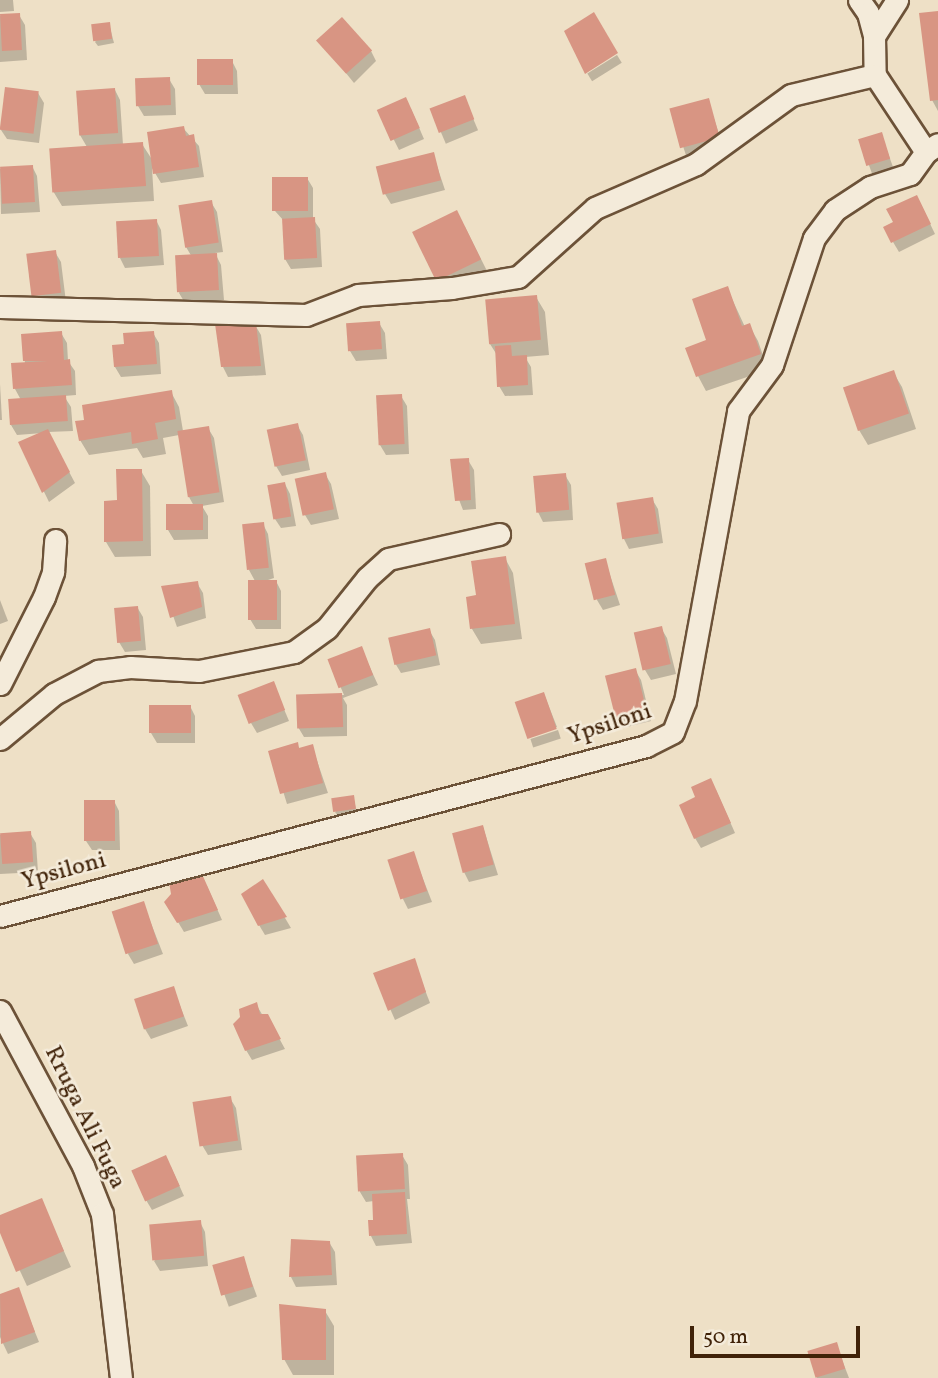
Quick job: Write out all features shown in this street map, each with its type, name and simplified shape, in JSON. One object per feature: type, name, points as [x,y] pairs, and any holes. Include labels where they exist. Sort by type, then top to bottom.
[{"type":"street","points":[[859,0],[868,13],[874,36],[875,75],[932,148]]},
{"type":"street","points":[[874,36],[897,0]]},
{"type":"street","points":[[0,307],[306,315],[358,295],[452,288],[518,276],[595,208],[696,164],[791,95],[875,75]]},
{"type":"street","name":"Ypsiloni","points":[[0,916],[646,746],[673,732],[685,701],[738,411],[772,365],[814,237],[835,209],[870,187],[910,174],[932,148]]},
{"type":"street","points":[[0,739],[54,694],[98,671],[130,667],[199,671],[294,652],[327,628],[367,578],[388,559],[499,534]]},
{"type":"street","points":[[0,684],[44,597],[53,572],[55,540]]},
{"type":"street","name":"Rruga Ali Fuga","points":[[0,1011],[83,1166],[102,1214],[121,1378]]},
{"type":"building","points":[[938,11],[938,100],[930,101],[919,13]]},
{"type":"building","points":[[594,12],[618,53],[585,74],[564,31]]},
{"type":"building","points":[[20,13],[22,50],[2,51],[0,14]]},
{"type":"building","points":[[342,17],[372,50],[346,74],[316,40]]},
{"type":"building","points":[[110,22],[112,39],[93,41],[91,24]]},
{"type":"building","points":[[197,59],[233,59],[233,85],[197,85]]},
{"type":"building","points":[[170,77],[171,105],[136,106],[135,78]]},
{"type":"building","points":[[5,87],[39,91],[34,134],[0,130]]},
{"type":"building","points":[[115,88],[118,133],[79,136],[76,91]]},
{"type":"building","points":[[465,95],[474,119],[439,133],[430,109]]},
{"type":"building","points":[[406,97],[420,128],[391,141],[377,110]]},
{"type":"building","points":[[709,98],[720,138],[680,148],[669,109]]},
{"type":"building","points":[[184,126],[186,136],[194,134],[199,167],[153,174],[147,132]]},
{"type":"building","points":[[882,132],[890,159],[866,166],[858,139]]},
{"type":"building","points":[[143,142],[146,186],[52,192],[49,149]]},
{"type":"building","points":[[434,152],[441,180],[383,195],[376,167]]},
{"type":"building","points":[[33,165],[35,202],[2,204],[0,167]]},
{"type":"building","points":[[272,177],[308,177],[308,211],[272,211]]},
{"type":"building","points":[[917,195],[931,224],[891,243],[883,227],[893,222],[886,209]]},
{"type":"building","points":[[212,200],[219,242],[185,248],[178,205]]},
{"type":"building","points":[[457,210],[481,259],[436,281],[412,232]]},
{"type":"building","points":[[315,217],[317,258],[284,260],[282,219]]},
{"type":"building","points":[[157,219],[159,256],[118,258],[116,221]]},
{"type":"building","points":[[56,250],[61,293],[31,296],[26,254]]},
{"type":"building","points":[[217,253],[219,290],[177,292],[175,255]]},
{"type":"building","points":[[728,286],[742,326],[750,323],[761,354],[696,377],[685,348],[706,340],[692,299]]},
{"type":"building","points":[[537,295],[541,340],[489,344],[485,300]]},
{"type":"building","points":[[380,321],[382,349],[348,351],[346,323]]},
{"type":"building","points":[[256,323],[261,366],[221,367],[215,324]]},
{"type":"building","points":[[62,331],[64,360],[70,359],[72,385],[13,389],[11,363],[48,361],[23,361],[21,334]]},
{"type":"building","points":[[154,331],[157,364],[114,367],[112,345],[124,344],[123,333]]},
{"type":"building","points":[[511,345],[512,356],[527,355],[528,385],[497,387],[495,346]]},
{"type":"building","points":[[894,370],[909,413],[858,431],[843,388]]},
{"type":"building","points":[[172,390],[176,419],[155,423],[158,439],[132,444],[131,432],[79,441],[75,421],[84,420],[82,405]]},
{"type":"building","points":[[402,394],[405,444],[379,445],[376,395]]},
{"type":"building","points":[[66,395],[68,421],[10,425],[8,399]]},
{"type":"building","points":[[298,423],[306,460],[275,467],[267,430]]},
{"type":"building","points":[[209,426],[219,492],[188,497],[177,431]]},
{"type":"building","points":[[48,429],[70,472],[42,493],[18,442]]},
{"type":"building","points":[[469,458],[471,500],[455,501],[450,459]]},
{"type":"building","points":[[116,469],[142,469],[143,541],[104,542],[104,501],[117,500]]},
{"type":"building","points":[[326,472],[334,509],[303,516],[295,479]]},
{"type":"building","points":[[566,473],[569,510],[536,513],[533,476]]},
{"type":"building","points":[[285,482],[291,516],[273,520],[267,485]]},
{"type":"building","points":[[653,497],[659,534],[622,539],[616,503]]},
{"type":"building","points":[[166,504],[203,504],[203,530],[166,530]]},
{"type":"building","points":[[264,522],[269,568],[247,570],[242,524]]},
{"type":"building","points":[[506,556],[515,624],[470,629],[466,597],[476,595],[471,561]]},
{"type":"building","points":[[606,558],[615,595],[594,600],[585,563]]},
{"type":"building","points":[[248,580],[277,580],[277,620],[248,620]]},
{"type":"building","points":[[198,581],[202,607],[170,618],[161,586]]},
{"type":"building","points":[[138,606],[141,641],[117,643],[114,608]]},
{"type":"building","points":[[662,626],[671,664],[643,671],[634,633]]},
{"type":"building","points":[[430,628],[436,655],[394,665],[388,638]]},
{"type":"building","points":[[362,646],[373,675],[339,688],[327,659]]},
{"type":"building","points":[[636,668],[647,711],[616,718],[605,676]]},
{"type":"building","points":[[274,681],[285,710],[249,724],[238,695]]},
{"type":"building","points":[[544,692],[557,729],[527,739],[515,702]]},
{"type":"building","points":[[342,693],[343,727],[297,729],[296,695]]},
{"type":"building","points":[[149,705],[191,705],[191,733],[149,733]]},
{"type":"building","points":[[298,742],[299,748],[313,744],[323,783],[280,794],[268,751]]},
{"type":"building","points":[[711,778],[731,823],[694,839],[679,805],[695,797],[691,787]]},
{"type":"building","points":[[354,795],[356,809],[333,812],[331,798]]},
{"type":"building","points":[[84,800],[115,800],[115,841],[84,841]]},
{"type":"building","points":[[483,825],[494,865],[463,873],[452,833]]},
{"type":"building","points":[[31,831],[33,862],[2,864],[0,833]]},
{"type":"building","points":[[414,851],[427,891],[400,900],[387,860]]},
{"type":"building","points":[[202,874],[218,910],[177,923],[164,902],[171,894],[169,882]]},
{"type":"building","points":[[263,879],[287,917],[258,926],[241,894]]},
{"type":"building","points":[[144,901],[158,944],[126,954],[112,912]]},
{"type":"building","points":[[415,958],[426,992],[388,1011],[373,973]]},
{"type":"building","points":[[174,986],[184,1016],[144,1029],[134,999]]},
{"type":"building","points":[[257,1002],[260,1014],[268,1014],[281,1039],[245,1051],[233,1024],[240,1017],[239,1009]]},
{"type":"building","points":[[231,1096],[238,1140],[200,1147],[192,1102]]},
{"type":"building","points":[[403,1153],[405,1189],[358,1191],[356,1155]]},
{"type":"building","points":[[166,1155],[180,1186],[145,1202],[131,1170]]},
{"type":"building","points":[[405,1192],[407,1234],[369,1236],[368,1220],[373,1220],[372,1194]]},
{"type":"building","points":[[42,1198],[64,1251],[16,1272],[0,1233],[0,1215]]},
{"type":"building","points":[[201,1220],[204,1256],[152,1260],[149,1225]]},
{"type":"building","points":[[291,1239],[330,1241],[332,1275],[289,1277]]},
{"type":"building","points":[[244,1256],[253,1287],[221,1296],[212,1265]]},
{"type":"building","points":[[19,1287],[35,1332],[1,1344],[0,1294]]},
{"type":"building","points":[[279,1304],[326,1309],[326,1360],[282,1360]]},
{"type":"building","points":[[837,1342],[845,1369],[816,1378],[807,1351]]}]
